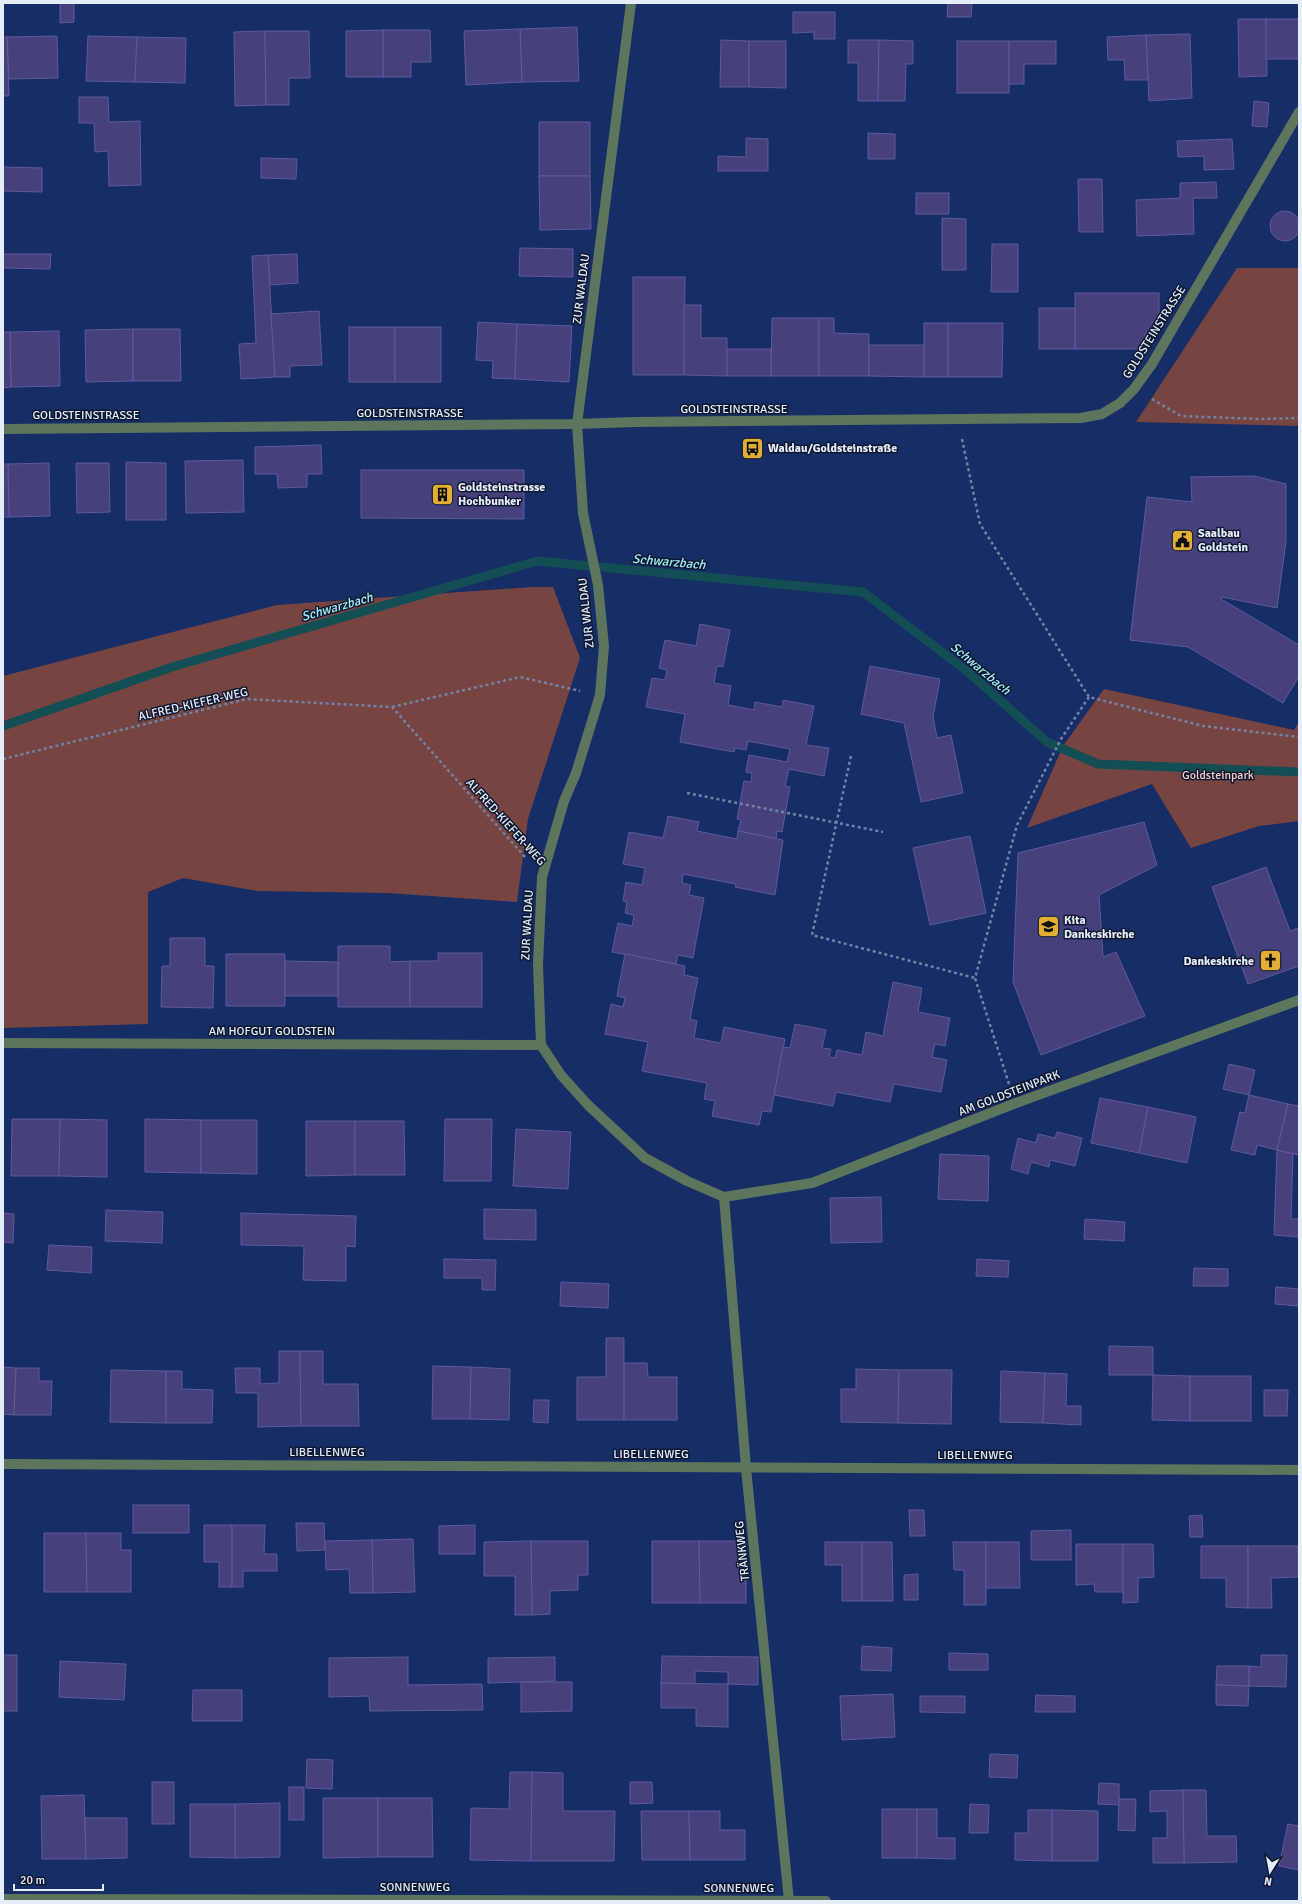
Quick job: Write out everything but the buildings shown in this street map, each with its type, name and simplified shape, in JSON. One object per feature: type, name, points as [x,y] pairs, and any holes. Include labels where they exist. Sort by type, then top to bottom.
[{"type":"street","name":"ZUR WALDAU","points":[[541,1045],[538,964],[542,877],[564,801],[576,774],[600,695],[604,646],[598,585],[582,499],[577,424],[631,3]]},
{"type":"street","name":"GOLDSTEINSTRASSE","points":[[3,429],[958,420],[1081,418],[1102,414],[1120,404],[1134,389],[1152,364],[1299,112]]},
{"type":"street","name":"AM GOLDSTEINPARK","points":[[724,1197],[812,1184],[1016,1103],[1299,1000]]},
{"type":"street","name":"AM HOFGUT GOLDSTEIN","points":[[3,1043],[541,1045]]},
{"type":"street","points":[[541,1045],[561,1075],[588,1104],[645,1158],[687,1181],[724,1197]]},
{"type":"street","name":"TRÄNKWEG","points":[[724,1197],[746,1468],[789,1901]]},
{"type":"street","name":"LIBELLENWEG","points":[[3,1464],[1299,1470]]},
{"type":"street","name":"SONNENWEG","points":[[3,1899],[826,1901]]},
{"type":"path","points":[[1134,389],[1181,416],[1260,419],[1299,418]]},
{"type":"path","points":[[958,420],[980,524],[1089,697],[1203,726],[1299,736]]},
{"type":"path","name":"ALFRED-KIEFER-WEG","points":[[3,759],[247,699],[392,707],[520,677],[600,695]]},
{"type":"path","points":[[1016,1103],[975,978],[1017,825],[1056,751],[1060,739],[1089,697]]},
{"type":"path","name":"ALFRED-KIEFER-WEG","points":[[392,707],[542,877]]},
{"type":"path","points":[[851,756],[812,935],[975,978]]},
{"type":"path","points":[[687,793],[882,832]]},
{"type":"green space","points":[[1237,268],[1299,268],[1299,426],[1136,422]]},
{"type":"green space","points":[[533,587],[553,587],[580,658],[528,819],[517,902],[387,893],[258,891],[183,878],[148,892],[148,1024],[3,1028],[3,676],[277,605]]},
{"type":"green space","name":"Goldsteinpark","points":[[1104,689],[1294,730],[1299,722],[1299,821],[1259,826],[1191,848],[1152,784],[1027,828],[1063,746]]},
{"type":"waterway","name":"Schwarzbach","points":[[3,726],[172,667],[537,561],[863,592],[968,672],[1047,742],[1098,764],[1299,772]]},
{"type":"place","name":"Waldau/Goldsteinstraße","points":[[753,448]]},
{"type":"place","name":"Goldsteinstrasse Hochbunker","points":[[442,494]]},
{"type":"place","name":"Saalbau Goldstein","points":[[1183,540]]},
{"type":"place","name":"Kita Dankeskirche","points":[[1049,927]]},
{"type":"place","name":"Dankeskirche","points":[[1270,961]]}]
